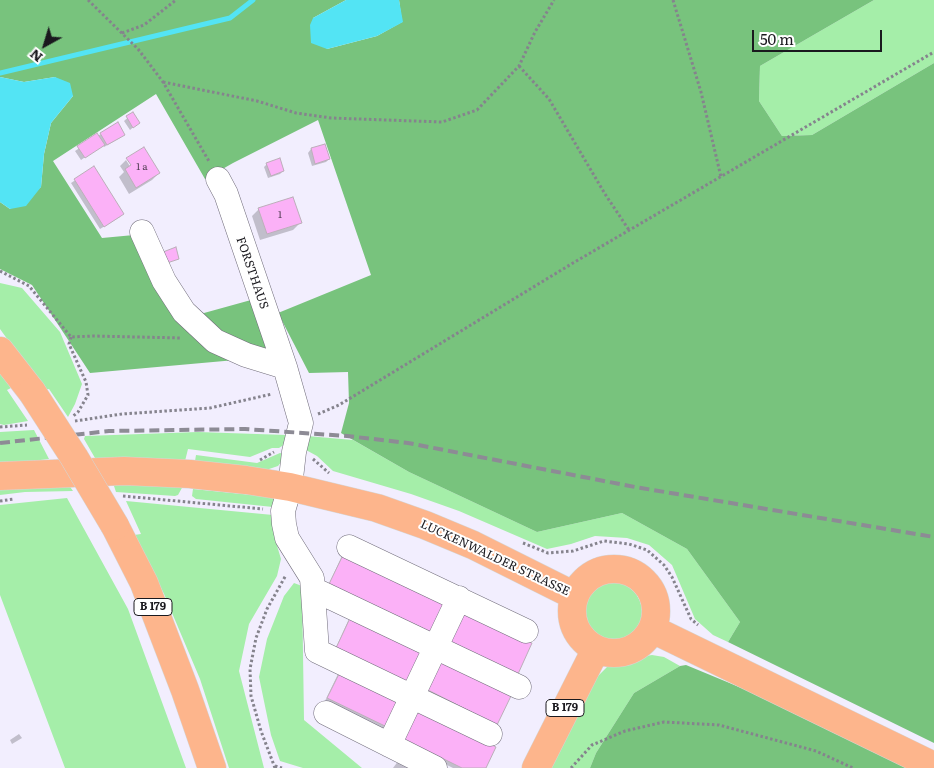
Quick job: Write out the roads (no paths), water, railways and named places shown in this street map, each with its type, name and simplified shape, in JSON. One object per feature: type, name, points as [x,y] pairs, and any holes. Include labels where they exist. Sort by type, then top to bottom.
[{"type":"main road","name":"B 179","points":[[0,351],[32,392],[74,457],[115,526],[144,583],[185,690],[212,768]]},
{"type":"main road","name":"LUCKENWALDER STRASSE","points":[[0,476],[124,471],[190,474],[246,480],[286,499],[377,508],[473,545],[575,596]]},
{"type":"main road","points":[[617,570],[630,573],[641,580],[650,590],[655,603],[656,616],[652,629],[645,640],[634,648],[622,652],[608,653],[596,649],[585,642],[577,632],[572,614],[575,596],[582,584],[592,576],[604,571],[617,570]]},
{"type":"main road","points":[[652,629],[934,766]]},
{"type":"main road","name":"B 179","points":[[536,768],[596,649]]},
{"type":"lane","name":"FORSTHAUS","points":[[218,179],[226,194],[285,368],[301,423],[286,499],[287,538],[312,578],[316,651],[412,697]]},
{"type":"lane","points":[[142,232],[164,281],[184,312],[215,340],[246,355],[285,368]]},
{"type":"lane","points":[[349,547],[526,630]]},
{"type":"lane","points":[[313,589],[520,687]]},
{"type":"lane","points":[[389,745],[459,598]]},
{"type":"lane","points":[[412,697],[490,734]]},
{"type":"lane","points":[[326,713],[435,768]]},
{"type":"water","points":[[346,0],[399,0],[403,22],[377,36],[327,49],[311,43],[310,25],[313,18]]},
{"type":"water","points":[[0,77],[24,82],[55,77],[70,83],[73,96],[51,123],[44,154],[41,187],[26,206],[10,209],[0,202]]},
{"type":"waterway","points":[[0,73],[230,18],[253,0]]},
{"type":"railway","points":[[0,443],[109,431],[245,429],[347,436],[408,443],[635,487],[934,537]]}]
